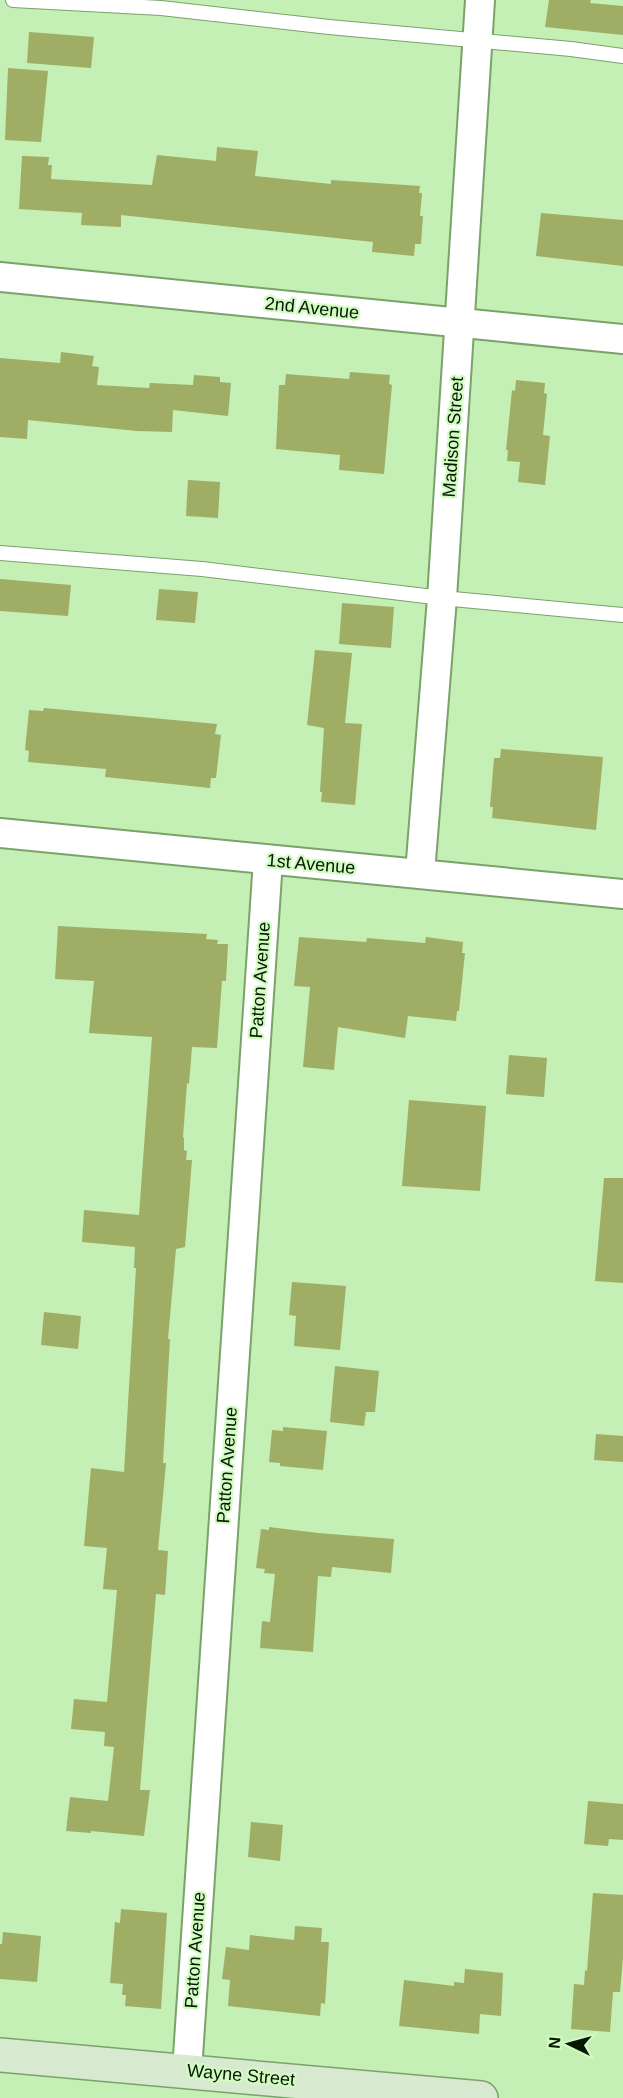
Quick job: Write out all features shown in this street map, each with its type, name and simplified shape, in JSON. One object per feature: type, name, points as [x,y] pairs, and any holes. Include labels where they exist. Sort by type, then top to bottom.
[{"type":"main road","name":"Wayne Street","points":[[0,2055],[187,2071],[330,2091],[481,2098]]},
{"type":"street","name":"Madison Street","points":[[420,873],[442,598],[480,0]]},
{"type":"street","name":"2nd Avenue","points":[[0,277],[623,339]]},
{"type":"street","name":"1st Avenue","points":[[0,833],[623,894]]},
{"type":"street","name":"Patton Avenue","points":[[187,2071],[268,860]]},
{"type":"lane","points":[[13,0],[161,8],[623,56]]},
{"type":"lane","points":[[0,553],[202,569],[442,598],[623,615]]},
{"type":"building","points":[[549,0],[591,0],[590,3],[623,6],[623,35],[545,27]]},
{"type":"building","points":[[29,32],[94,37],[91,68],[27,63]]},
{"type":"building","points":[[8,68],[48,71],[41,142],[5,140]]},
{"type":"building","points":[[217,147],[258,151],[255,176],[331,184],[331,180],[420,186],[419,193],[422,193],[420,216],[423,216],[421,244],[415,244],[414,256],[372,252],[373,242],[121,215],[121,227],[81,225],[82,213],[19,209],[22,156],[49,157],[48,165],[52,165],[51,179],[152,185],[157,155],[216,161]]},
{"type":"building","points":[[541,213],[623,220],[623,266],[536,256]]},
{"type":"building","points":[[61,352],[94,356],[92,366],[99,367],[97,385],[149,388],[150,383],[193,385],[194,375],[220,377],[220,382],[231,383],[228,416],[173,410],[172,432],[137,431],[28,420],[27,439],[0,437],[0,358],[60,363]]},
{"type":"building","points":[[350,372],[390,375],[389,384],[392,385],[384,474],[339,470],[340,455],[276,449],[279,385],[285,385],[286,374],[349,379]]},
{"type":"building","points":[[516,380],[545,383],[544,393],[547,394],[543,435],[550,436],[545,485],[518,482],[520,462],[507,461],[512,390],[515,391]]},
{"type":"building","points":[[188,480],[220,482],[218,518],[186,516]]},
{"type":"building","points":[[0,579],[71,585],[68,616],[0,611]]},
{"type":"building","points":[[159,589],[198,592],[195,623],[156,620]]},
{"type":"building","points":[[342,603],[394,607],[391,648],[339,644]]},
{"type":"building","points":[[315,650],[352,653],[345,723],[362,724],[355,805],[321,802],[324,728],[307,725]]},
{"type":"building","points":[[44,708],[217,724],[215,734],[221,735],[216,778],[211,778],[210,788],[105,777],[106,769],[28,762],[29,751],[25,750],[29,710],[43,711]]},
{"type":"building","points":[[501,749],[603,757],[596,830],[492,818],[493,807],[490,807],[494,758],[500,758]]},
{"type":"building","points":[[58,926],[207,934],[206,939],[218,940],[217,944],[228,944],[226,981],[222,981],[217,1048],[192,1047],[189,1084],[187,1083],[183,1137],[184,1150],[187,1151],[186,1160],[192,1160],[185,1247],[176,1249],[168,1339],[170,1339],[163,1463],[166,1463],[158,1550],[168,1551],[165,1595],[156,1594],[140,1790],[150,1790],[144,1836],[66,1831],[70,1797],[108,1801],[114,1747],[104,1746],[105,1732],[71,1729],[74,1699],[107,1702],[117,1590],[103,1589],[107,1548],[84,1546],[91,1468],[124,1472],[136,1268],[134,1268],[135,1247],[82,1242],[84,1210],[139,1215],[152,1037],[89,1033],[94,981],[55,979]]},
{"type":"building","points":[[299,937],[366,942],[367,938],[425,943],[426,937],[463,942],[462,953],[465,953],[456,1021],[408,1016],[405,1038],[338,1027],[334,1070],[303,1067],[310,987],[294,986]]},
{"type":"building","points":[[509,1055],[547,1058],[544,1097],[506,1094]]},
{"type":"building","points":[[409,1100],[486,1106],[480,1191],[402,1186]]},
{"type":"building","points":[[604,1178],[623,1178],[623,1283],[595,1281]]},
{"type":"building","points":[[292,1282],[346,1286],[340,1350],[294,1346],[296,1316],[289,1315]]},
{"type":"building","points":[[44,1312],[81,1316],[78,1349],[41,1345]]},
{"type":"building","points":[[335,1366],[379,1371],[375,1412],[366,1412],[364,1426],[330,1422]]},
{"type":"building","points":[[283,1427],[327,1431],[323,1470],[280,1466],[280,1463],[269,1462],[272,1430],[283,1431]]},
{"type":"building","points":[[596,1434],[623,1436],[623,1462],[594,1460]]},
{"type":"building","points":[[269,1527],[394,1539],[391,1573],[332,1567],[331,1577],[318,1576],[313,1652],[260,1648],[262,1621],[270,1622],[275,1574],[264,1573],[265,1569],[256,1568],[261,1529],[269,1530]]},
{"type":"building","points":[[588,1801],[623,1804],[623,1840],[609,1839],[608,1846],[584,1844]]},
{"type":"building","points":[[251,1822],[283,1825],[280,1861],[248,1857]]},
{"type":"building","points":[[593,1893],[623,1895],[623,1958],[620,1992],[613,1992],[610,2032],[571,2029],[574,1984],[584,1985],[585,1970],[587,1971]]},
{"type":"building","points":[[121,1909],[167,1913],[161,2009],[125,2006],[126,1995],[122,1995],[123,1984],[110,1983],[115,1922],[120,1923]]},
{"type":"building","points":[[295,1926],[322,1928],[321,1942],[329,1942],[325,2004],[321,2003],[320,2016],[228,2006],[230,1980],[222,1979],[226,1947],[249,1950],[250,1935],[294,1940]]},
{"type":"building","points":[[3,1932],[41,1936],[37,1982],[0,1979],[0,1944],[2,1944]]},
{"type":"building","points":[[465,1969],[503,1973],[501,2016],[480,2014],[479,2034],[399,2026],[404,1980],[454,1986],[454,1982],[464,1983]]}]
